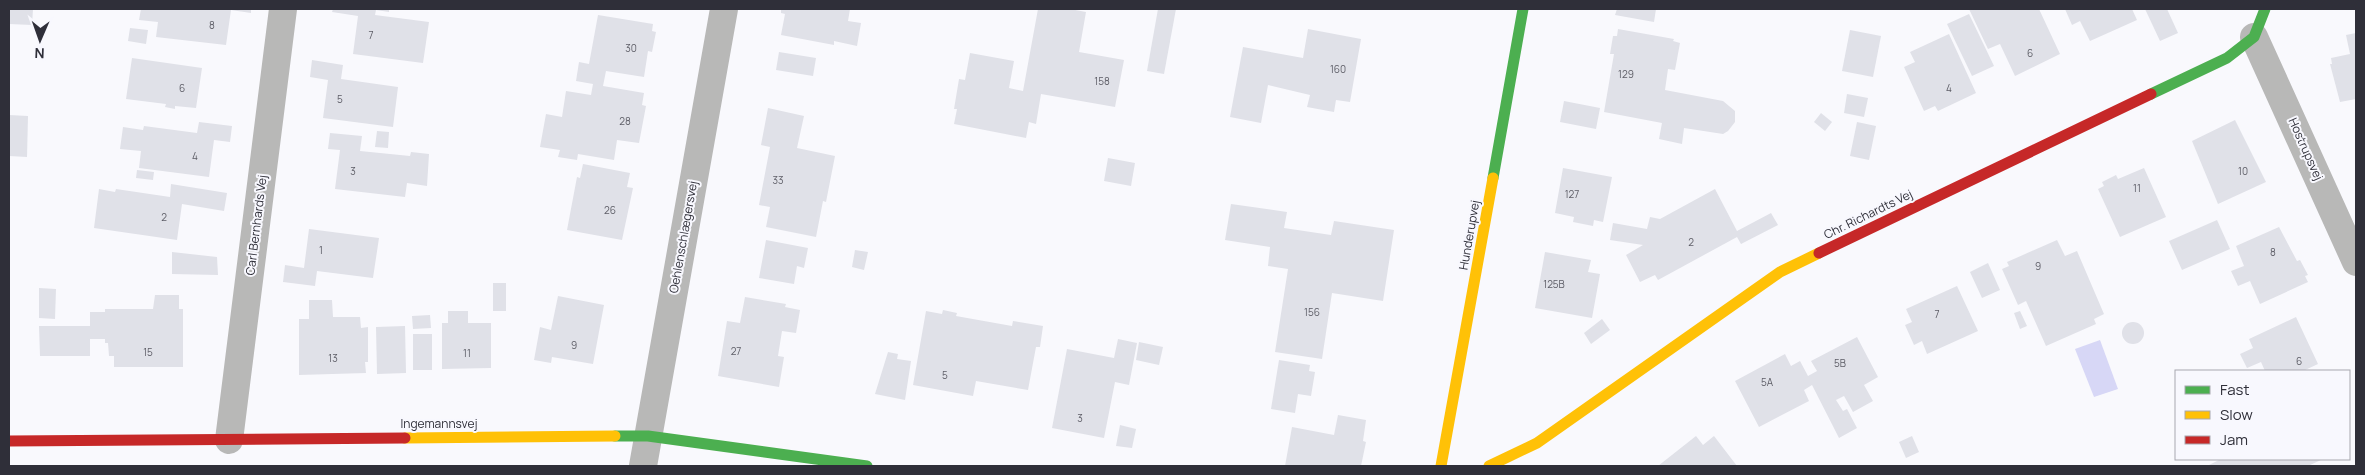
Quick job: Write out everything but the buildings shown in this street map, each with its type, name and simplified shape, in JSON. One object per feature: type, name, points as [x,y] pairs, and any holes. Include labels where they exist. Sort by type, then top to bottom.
[{"type":"street","name":"Carl Bernhards Vej","points":[[229,440],[283,9]]},
{"type":"street","name":"Oehlenschlægersvej","points":[[643,466],[724,9]]},
{"type":"street","name":"Hunderupvej","points":[[1441,466],[1523,9]]},
{"type":"street","points":[[2254,37],[2265,9]]},
{"type":"street","name":"Hostrupsvej","points":[[2254,37],[2356,262]]},
{"type":"street","name":"Chr. Richardts Vej","points":[[1489,466],[1537,443],[1780,272],[2227,58],[2254,37]]},
{"type":"street","name":"Ingemannsvej","points":[[9,440],[648,436],[867,466]]},
{"type":"water","points":[[2100,340],[2118,389],[2094,397],[2075,349]]},
{"type":"traffic: fast","points":[[1493,178],[1523,9]]},
{"type":"traffic: fast","points":[[2151,94],[2227,58],[2254,37],[2265,9]]},
{"type":"traffic: fast","points":[[615,436],[648,436],[867,466]]},
{"type":"traffic: slow","points":[[1441,466],[1493,178]]},
{"type":"traffic: slow","points":[[1489,466],[1537,443],[1780,272],[1819,253]]},
{"type":"traffic: slow","points":[[405,438],[615,436]]},
{"type":"traffic: jam","points":[[1819,253],[2151,94]]},
{"type":"traffic: jam","points":[[9,441],[405,438]]}]
